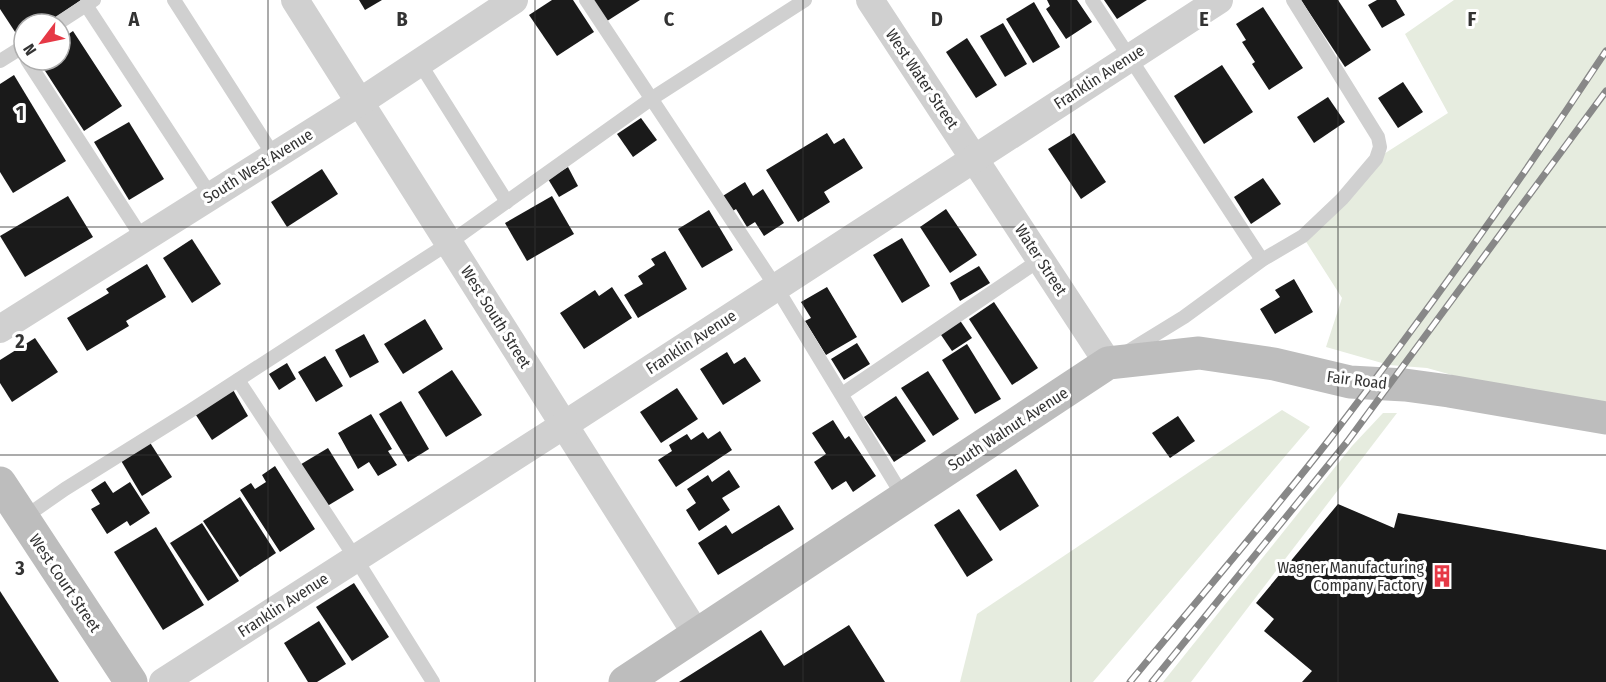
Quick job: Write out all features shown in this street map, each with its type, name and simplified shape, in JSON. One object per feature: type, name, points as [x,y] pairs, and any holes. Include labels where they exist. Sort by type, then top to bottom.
[{"type":"main road","name":"Fair Road","points":[[1108,363],[1199,353],[1274,364],[1350,382],[1449,391],[1606,418]]},
{"type":"main road","name":"South Walnut Avenue","points":[[625,682],[1108,363]]},
{"type":"main road","name":"West Court Street","points":[[0,483],[131,682]]},
{"type":"street","name":"West South Street","points":[[295,0],[697,635]]},
{"type":"street","name":"South West Avenue","points":[[0,329],[360,102],[514,0]]},
{"type":"street","name":"West Water Street","points":[[870,0],[974,157]]},
{"type":"street","name":"Franklin Avenue","points":[[163,682],[1219,0]]},
{"type":"street","name":"Water Street","points":[[974,157],[1108,363]]},
{"type":"lane","points":[[174,0],[274,156]]},
{"type":"lane","points":[[586,0],[776,287],[904,498]]},
{"type":"lane","points":[[22,519],[65,489],[449,243],[651,99],[805,0]]},
{"type":"lane","points":[[1092,0],[1262,260]]},
{"type":"lane","name":"South Walnut Avenue","points":[[1108,363],[1184,317],[1262,260],[1303,237],[1376,159],[1380,147],[1378,137],[1293,0]]},
{"type":"lane","points":[[72,14],[90,3],[211,196]]},
{"type":"lane","points":[[419,62],[507,202]]},
{"type":"lane","points":[[37,72],[143,239]]},
{"type":"lane","points":[[842,394],[1041,259]]},
{"type":"lane","points":[[238,380],[356,559],[433,682]]},
{"type":"shaded area","points":[[1454,0],[1606,0],[1606,418],[1427,368],[1389,365],[1326,347],[1342,298],[1303,237],[1376,159],[1448,113],[1405,34]]},
{"type":"shaded area","points":[[1282,410],[1310,427],[1093,682],[960,682],[977,614]]},
{"type":"shaded area","points":[[1383,413],[1397,413],[1191,682],[1163,682],[1352,446]]},
{"type":"building","points":[[0,0],[81,0],[64,12],[12,12],[12,27],[0,9]]},
{"type":"building","points":[[359,0],[382,0],[365,10]]},
{"type":"building","points":[[552,0],[573,0],[594,32],[557,56],[529,15]]},
{"type":"building","points":[[590,0],[640,0],[604,23]]},
{"type":"building","points":[[1047,0],[1077,0],[1092,22],[1066,39],[1046,9],[1050,6]]},
{"type":"building","points":[[1104,0],[1147,0],[1117,19]]},
{"type":"building","points":[[1301,0],[1338,0],[1371,50],[1345,67]]},
{"type":"building","points":[[1377,0],[1396,0],[1405,15],[1382,28],[1368,5]]},
{"type":"building","points":[[1034,2],[1060,47],[1033,63],[1006,19]]},
{"type":"building","points":[[1263,7],[1303,68],[1269,90],[1252,64],[1255,62],[1242,42],[1246,40],[1236,24]]},
{"type":"building","points":[[1003,23],[1027,64],[1005,77],[980,36]]},
{"type":"building","points":[[72,32],[122,106],[84,131],[46,72],[72,72]]},
{"type":"building","points":[[967,38],[997,85],[976,98],[946,52]]},
{"type":"building","points":[[1222,65],[1253,112],[1204,144],[1174,96]]},
{"type":"building","points":[[14,75],[66,161],[13,193],[0,172],[0,84]]},
{"type":"building","points":[[1403,82],[1423,112],[1398,128],[1378,98]]},
{"type":"building","points":[[1328,97],[1345,122],[1314,143],[1297,117]]},
{"type":"building","points":[[641,118],[657,140],[633,157],[617,134]]},
{"type":"building","points":[[129,122],[164,179],[129,200],[94,142]]},
{"type":"building","points":[[827,133],[834,144],[844,138],[863,168],[824,192],[830,202],[798,222],[766,170]]},
{"type":"building","points":[[1074,133],[1106,182],[1081,199],[1048,149]]},
{"type":"building","points":[[568,167],[578,186],[559,197],[548,179]]},
{"type":"building","points":[[322,169],[338,194],[287,227],[271,202]]},
{"type":"building","points":[[1263,178],[1281,204],[1251,224],[1234,197]]},
{"type":"building","points":[[745,182],[753,196],[763,189],[784,223],[764,236],[755,222],[747,227],[736,209],[728,214],[718,199]]},
{"type":"building","points":[[68,196],[93,237],[25,277],[0,236]]},
{"type":"building","points":[[552,196],[574,234],[527,261],[505,223]]},
{"type":"building","points":[[946,209],[977,255],[950,273],[920,227]]},
{"type":"building","points":[[709,210],[733,250],[702,268],[678,229]]},
{"type":"building","points":[[902,238],[930,286],[902,303],[873,255]]},
{"type":"building","points":[[192,239],[221,284],[192,303],[163,258]]},
{"type":"building","points":[[665,251],[687,289],[638,318],[624,295],[643,284],[638,276],[655,265],[651,259]]},
{"type":"building","points":[[147,264],[166,297],[126,321],[129,326],[87,351],[67,318],[109,293],[106,289]]},
{"type":"building","points":[[979,266],[990,283],[960,301],[950,283]]},
{"type":"building","points":[[1294,279],[1313,312],[1275,334],[1260,309],[1280,297],[1275,290]]},
{"type":"building","points":[[612,287],[632,318],[584,349],[560,313],[595,290],[599,296]]},
{"type":"building","points":[[827,287],[857,337],[826,355],[805,321],[811,318],[801,302]]},
{"type":"building","points":[[994,302],[1038,368],[1012,385],[969,319]]},
{"type":"building","points":[[425,319],[443,349],[403,374],[384,344]]},
{"type":"building","points":[[959,319],[972,338],[952,351],[939,332]]},
{"type":"building","points":[[364,334],[379,362],[350,378],[335,350]]},
{"type":"building","points":[[35,338],[58,372],[12,402],[0,383],[0,360]]},
{"type":"building","points":[[857,343],[870,364],[844,380],[831,359]]},
{"type":"building","points":[[967,344],[1001,399],[975,414],[942,360]]},
{"type":"building","points":[[727,352],[734,364],[745,357],[761,381],[723,405],[700,369]]},
{"type":"building","points":[[325,356],[343,386],[316,402],[298,372]]},
{"type":"building","points":[[287,363],[296,379],[279,390],[269,374]]},
{"type":"building","points":[[452,370],[482,415],[446,437],[418,392]]},
{"type":"building","points":[[928,371],[959,419],[933,436],[901,388]]},
{"type":"building","points":[[232,388],[248,416],[212,440],[194,412]]},
{"type":"building","points":[[677,388],[698,419],[661,443],[640,412]]},
{"type":"building","points":[[896,396],[926,441],[894,462],[864,417]]},
{"type":"building","points":[[401,401],[429,449],[408,462],[379,414]]},
{"type":"building","points":[[371,414],[392,449],[388,451],[397,465],[378,476],[369,462],[358,469],[338,433]]},
{"type":"building","points":[[1178,416],[1195,441],[1170,458],[1152,433]]},
{"type":"building","points":[[833,420],[845,439],[849,436],[876,476],[853,492],[846,481],[832,490],[814,462],[826,454],[812,433]]},
{"type":"building","points":[[720,431],[732,450],[676,487],[658,460],[672,451],[669,445],[687,434],[691,440],[703,432],[708,439]]},
{"type":"building","points":[[149,441],[172,477],[142,496],[120,459]]},
{"type":"building","points":[[328,448],[354,490],[324,508],[298,466]]},
{"type":"building","points":[[275,466],[315,529],[280,552],[240,490],[251,483],[255,489],[266,482],[262,475]]},
{"type":"building","points":[[1016,469],[1039,506],[1000,531],[976,495]]},
{"type":"building","points":[[729,470],[740,487],[722,498],[730,510],[699,531],[686,510],[696,503],[687,489],[708,475],[712,482]]},
{"type":"building","points":[[105,481],[113,493],[130,482],[150,513],[130,526],[127,521],[107,534],[91,509],[100,504],[91,490]]},
{"type":"building","points":[[240,497],[276,553],[240,577],[203,521]]},
{"type":"building","name":"Wagner Manufacturing Company Factory","points":[[1338,504],[1394,528],[1398,513],[1606,550],[1606,682],[1302,682],[1312,671],[1264,631],[1274,619],[1256,603]]},
{"type":"building","points":[[779,505],[794,529],[718,575],[698,543],[726,525],[732,534]]},
{"type":"building","points":[[959,509],[993,560],[967,577],[934,525]]},
{"type":"building","points":[[202,523],[239,581],[208,601],[170,543]]},
{"type":"building","points":[[156,527],[204,605],[163,630],[114,552]]},
{"type":"building","points":[[354,583],[389,637],[352,661],[316,607]]},
{"type":"building","points":[[0,591],[59,682],[0,682]]},
{"type":"building","points":[[319,621],[346,664],[317,682],[308,682],[284,643]]},
{"type":"building","points":[[849,625],[885,682],[679,682],[761,630],[784,666]]},
{"type":"railway","points":[[1130,682],[1282,498],[1368,389],[1472,246],[1606,51]]},
{"type":"railway","points":[[1152,682],[1347,442],[1606,91]]},
{"type":"place","name":"Wagner Manufacturing Company Factory","points":[[1442,576]]}]
